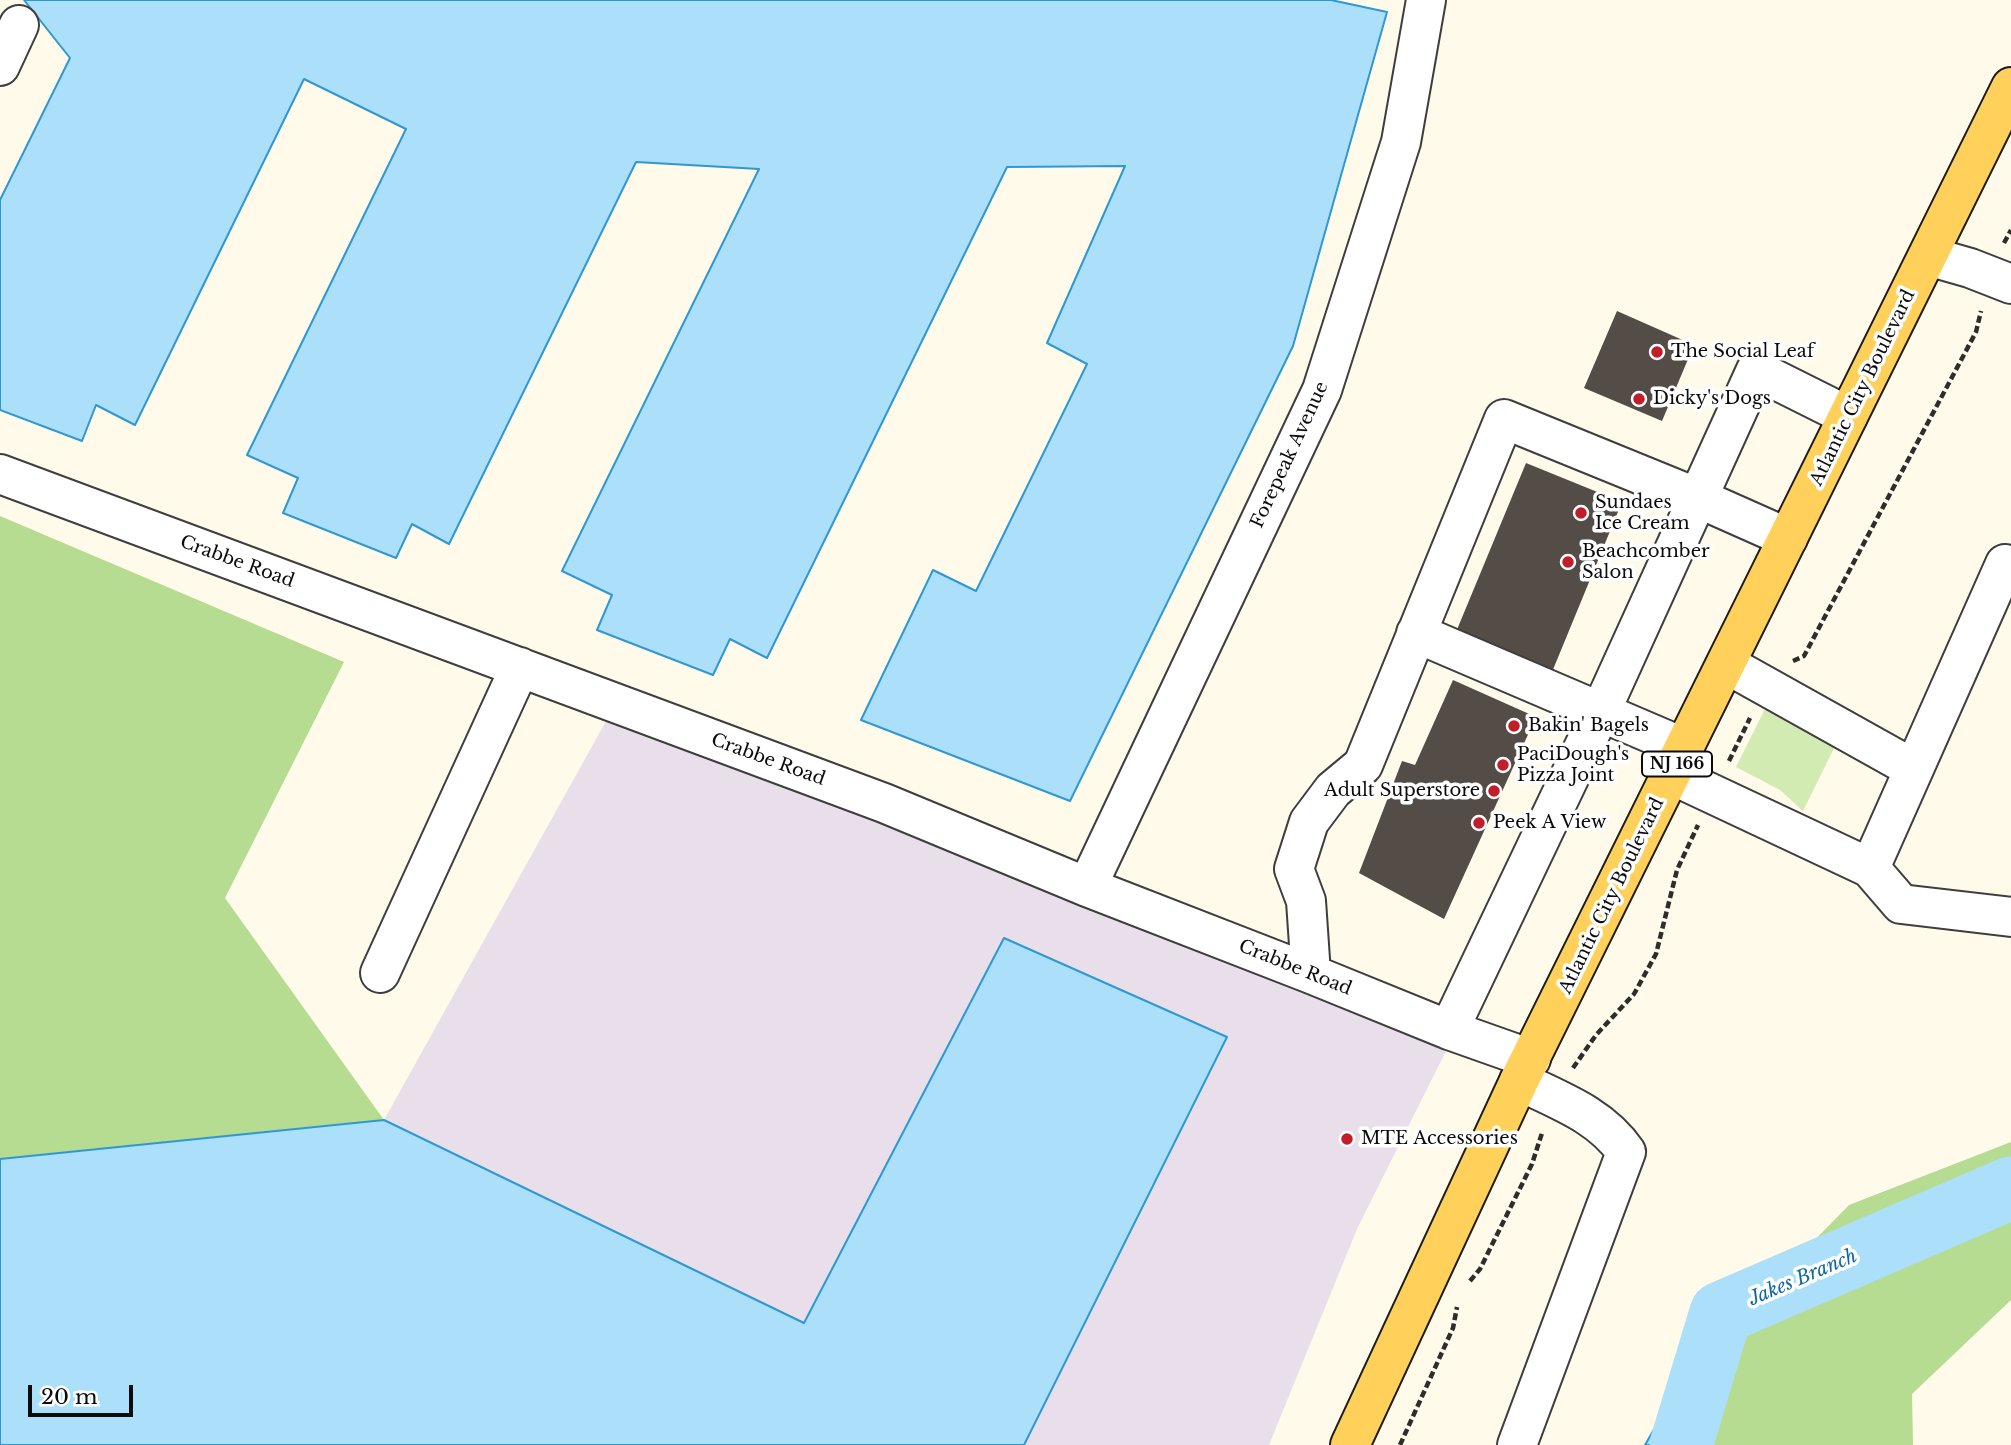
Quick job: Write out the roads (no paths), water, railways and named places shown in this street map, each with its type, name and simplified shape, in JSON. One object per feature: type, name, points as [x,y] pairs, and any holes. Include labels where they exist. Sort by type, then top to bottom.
[{"type":"main road","name":"Atlantic City Boulevard","points":[[1350,1445],[1525,1070],[2011,87]]},
{"type":"street","name":"Forepeak Avenue","points":[[1087,887],[1322,390],[1401,142],[1426,0]]},
{"type":"street","points":[[0,65],[19,25]]},
{"type":"street","points":[[1928,256],[1999,279]]},
{"type":"street","points":[[1449,1030],[1600,713],[1756,370],[1848,416]]},
{"type":"street","points":[[1311,974],[1306,901],[1294,869],[1309,822],[1333,790],[1363,765],[1504,419],[1698,498],[1788,538]]},
{"type":"street","name":"Crabbe Road","points":[[0,474],[884,803],[1087,887],[1449,1030],[1525,1070],[1615,1135],[1626,1152],[1517,1445]]},
{"type":"street","points":[[1870,869],[2005,564]]},
{"type":"street","points":[[1416,633],[1600,713],[1679,762],[1870,869],[1901,904],[2011,917]]},
{"type":"street","points":[[1726,664],[1914,769]]},
{"type":"street","points":[[380,973],[520,667]]},
{"type":"water","points":[[24,0],[1331,0],[1387,12],[1293,346],[1070,801],[861,720],[933,570],[976,591],[1087,364],[1047,343],[1125,166],[1007,167],[767,658],[730,639],[713,675],[597,630],[612,595],[562,571],[759,169],[636,162],[449,544],[412,524],[396,558],[283,513],[298,478],[247,455],[406,129],[304,79],[135,425],[96,405],[82,441],[0,410],[0,200],[70,58]]},
{"type":"water","points":[[1004,938],[1227,1037],[1024,1445],[0,1445],[0,1159],[384,1120],[804,1323]]},
{"type":"water","points":[[1721,1313],[1699,1445],[1645,1445]]},
{"type":"waterway","name":"Jakes Branch","points":[[1681,1445],[1721,1313],[2011,1188]]},
{"type":"place","name":"The Social Leaf","points":[[1657,352]]},
{"type":"place","name":"Dicky's Dogs","points":[[1639,399]]},
{"type":"place","name":"Sundaes Ice Cream","points":[[1581,513]]},
{"type":"place","name":"Beachcomber Salon","points":[[1568,562]]},
{"type":"place","name":"Bakin' Bagels","points":[[1514,726]]},
{"type":"place","name":"PaciDough's Pizza Joint","points":[[1503,765]]},
{"type":"place","name":"Adult Superstore","points":[[1494,791]]},
{"type":"place","name":"Peek A View","points":[[1479,823]]},
{"type":"place","name":"MTE Accessories","points":[[1347,1139]]}]
